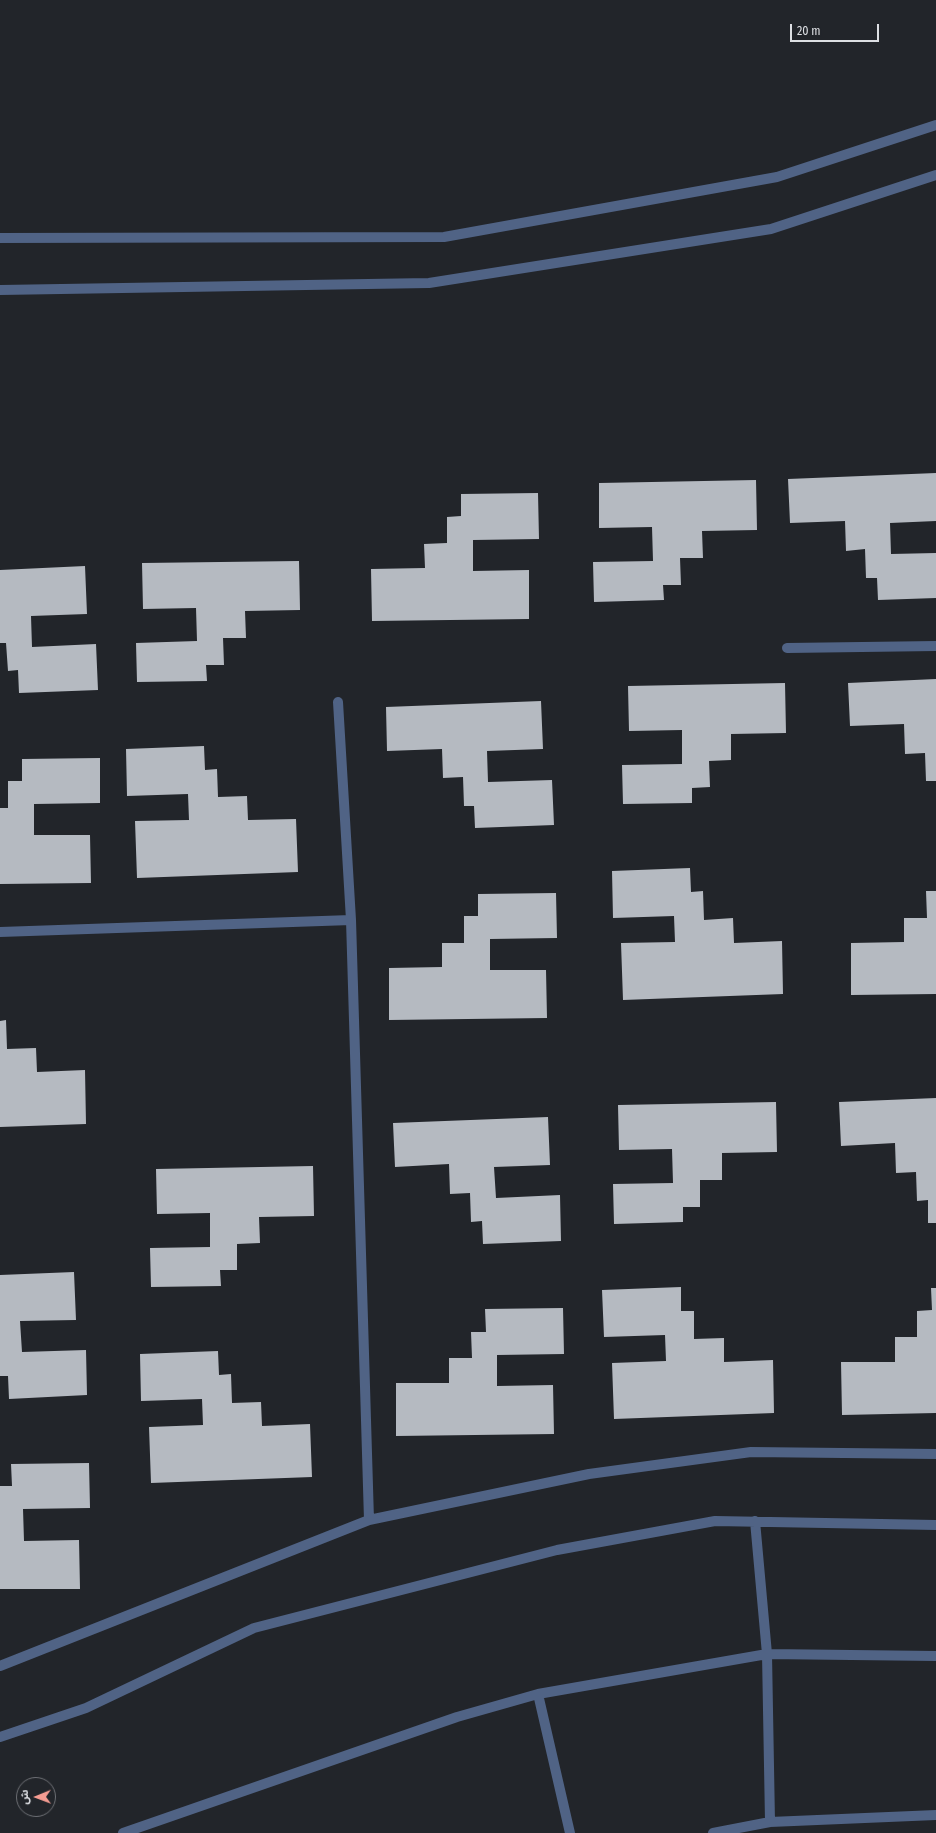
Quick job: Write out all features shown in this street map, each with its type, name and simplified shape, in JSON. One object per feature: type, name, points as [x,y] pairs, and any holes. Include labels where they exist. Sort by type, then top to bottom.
[{"type":"street","points":[[0,238],[444,237],[777,177],[936,125]]},
{"type":"street","points":[[0,290],[429,283],[771,229],[936,175]]},
{"type":"street","points":[[787,648],[936,646]]},
{"type":"street","points":[[338,702],[351,920],[368,1520]]},
{"type":"street","points":[[0,932],[351,920]]},
{"type":"street","points":[[0,1666],[368,1520],[589,1474],[751,1452],[936,1454]]},
{"type":"street","points":[[0,1737],[86,1708],[254,1628],[557,1550],[715,1521],[936,1525]]},
{"type":"street","points":[[754,1521],[767,1654],[770,1822]]},
{"type":"street","points":[[123,1833],[457,1717],[538,1694],[767,1654],[936,1656]]},
{"type":"street","points":[[538,1694],[570,1833]]},
{"type":"street","points":[[712,1833],[770,1822],[936,1815]]},
{"type":"building","points":[[936,473],[936,521],[890,523],[891,554],[936,553],[936,598],[878,600],[877,578],[866,578],[865,549],[846,551],[845,521],[790,523],[788,479]]},
{"type":"building","points":[[756,480],[757,530],[702,531],[703,558],[680,558],[681,585],[663,585],[664,600],[594,602],[593,562],[653,561],[652,527],[599,528],[599,483]]},
{"type":"building","points":[[538,493],[539,539],[473,540],[473,571],[529,570],[529,619],[372,621],[371,569],[425,568],[424,544],[447,543],[447,517],[461,516],[461,494]]},
{"type":"building","points":[[299,561],[300,610],[245,611],[246,638],[223,638],[224,665],[206,665],[207,681],[137,682],[136,643],[197,641],[196,608],[143,609],[142,563]]},
{"type":"building","points":[[85,566],[87,614],[31,616],[32,647],[96,644],[98,690],[19,693],[18,670],[8,671],[6,643],[0,643],[0,570]]},
{"type":"building","points":[[936,679],[936,781],[926,781],[925,753],[905,754],[904,724],[850,726],[848,683]]},
{"type":"building","points":[[785,683],[786,733],[731,734],[731,760],[709,761],[710,787],[692,788],[692,803],[623,804],[622,765],[682,764],[682,730],[629,731],[628,686]]},
{"type":"building","points":[[541,701],[543,749],[487,751],[488,782],[552,780],[554,825],[475,828],[474,806],[464,806],[463,777],[443,778],[442,749],[387,751],[386,707]]},
{"type":"building","points":[[204,746],[205,770],[217,769],[218,797],[247,796],[248,820],[296,819],[298,872],[137,878],[135,821],[189,820],[188,794],[127,796],[126,749]]},
{"type":"building","points":[[100,758],[100,803],[34,804],[34,835],[90,835],[91,883],[0,884],[0,808],[8,808],[8,781],[22,781],[22,759]]},
{"type":"building","points":[[690,868],[691,892],[703,891],[704,920],[733,918],[734,943],[782,941],[783,994],[623,1000],[621,943],[675,942],[674,916],[613,918],[612,871]]},
{"type":"building","points":[[926,891],[936,891],[936,994],[851,995],[851,943],[904,942],[904,918],[927,918]]},
{"type":"building","points":[[556,893],[557,938],[490,939],[490,970],[546,970],[547,1018],[389,1020],[389,968],[442,967],[442,943],[464,943],[464,916],[478,916],[478,894]]},
{"type":"building","points":[[6,1020],[7,1049],[36,1048],[37,1072],[85,1070],[86,1124],[0,1127],[0,1021]]},
{"type":"building","points":[[936,1098],[936,1223],[928,1223],[928,1200],[917,1201],[916,1172],[896,1173],[895,1143],[841,1146],[839,1102]]},
{"type":"building","points":[[776,1102],[777,1152],[722,1153],[722,1180],[700,1180],[700,1207],[683,1207],[683,1222],[614,1224],[613,1184],[673,1183],[672,1149],[619,1150],[618,1105]]},
{"type":"building","points":[[548,1117],[550,1165],[494,1167],[496,1198],[560,1195],[561,1241],[483,1244],[482,1221],[471,1222],[470,1193],[450,1194],[449,1164],[395,1167],[393,1123]]},
{"type":"building","points":[[313,1166],[314,1216],[259,1217],[260,1243],[237,1244],[237,1270],[220,1270],[221,1286],[151,1287],[150,1248],[210,1247],[210,1213],[157,1214],[156,1169]]},
{"type":"building","points":[[74,1272],[76,1320],[20,1321],[22,1352],[86,1350],[87,1395],[9,1399],[8,1376],[0,1376],[0,1275]]},
{"type":"building","points":[[681,1287],[681,1311],[694,1311],[694,1339],[724,1338],[724,1362],[773,1360],[774,1413],[614,1419],[612,1363],[666,1361],[665,1335],[604,1337],[602,1290]]},
{"type":"building","points":[[931,1288],[936,1288],[936,1413],[842,1415],[841,1362],[895,1362],[895,1337],[917,1337],[917,1311],[932,1310]]},
{"type":"building","points":[[563,1308],[564,1354],[497,1355],[497,1386],[553,1385],[554,1434],[396,1436],[396,1383],[449,1383],[449,1358],[472,1358],[471,1332],[486,1332],[485,1309]]},
{"type":"building","points":[[218,1351],[219,1375],[231,1374],[232,1403],[261,1402],[262,1426],[310,1424],[312,1477],[151,1483],[149,1427],[203,1425],[202,1399],[141,1401],[140,1354]]},
{"type":"building","points":[[89,1463],[90,1508],[23,1509],[24,1541],[79,1540],[80,1589],[0,1589],[0,1486],[12,1486],[11,1464]]}]
